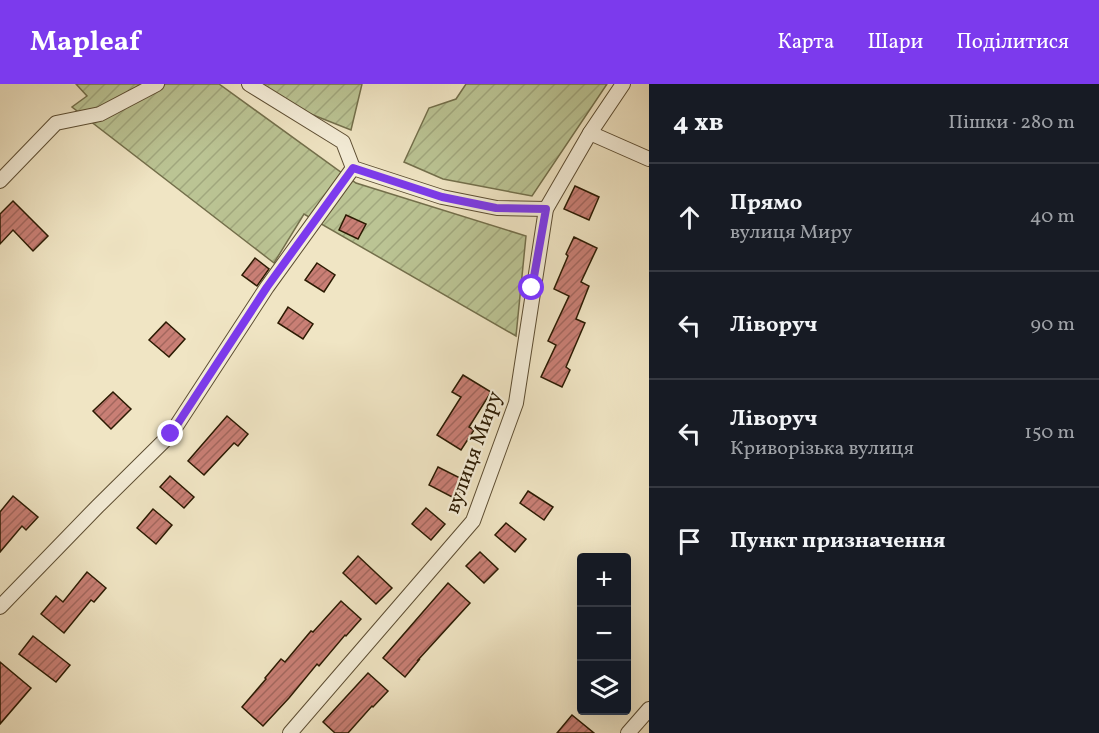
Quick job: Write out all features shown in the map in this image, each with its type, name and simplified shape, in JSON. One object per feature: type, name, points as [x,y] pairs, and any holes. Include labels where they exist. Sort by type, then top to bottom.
[{"type":"street","points":[[0,181],[56,123],[100,114],[157,84]]},
{"type":"street","points":[[249,84],[343,142],[353,168]]},
{"type":"street","name":"вулиця Миру","points":[[290,733],[473,521],[516,403],[546,209],[590,133],[623,84]]},
{"type":"street","points":[[590,133],[649,159]]},
{"type":"street","points":[[353,168],[442,197],[496,208],[546,209]]},
{"type":"street","points":[[0,607],[171,434],[267,287],[353,168]]},
{"type":"street","points":[[628,733],[649,709]]},
{"type":"green space","points":[[76,84],[219,84],[356,183],[526,236],[516,336],[304,214],[274,263],[72,107],[87,96]]},
{"type":"green space","points":[[259,84],[362,84],[351,130],[303,111]]},
{"type":"green space","points":[[466,84],[607,84],[532,196],[443,179],[404,162],[429,108],[456,99]]},
{"type":"building","points":[[575,186],[599,197],[589,220],[564,209]]},
{"type":"building","points":[[13,201],[48,236],[33,251],[13,230],[0,244],[0,214]]},
{"type":"building","points":[[346,215],[366,224],[358,239],[339,230]]},
{"type":"building","points":[[574,237],[597,248],[581,282],[589,286],[576,319],[585,323],[566,367],[570,370],[562,387],[541,377],[556,345],[548,341],[569,296],[554,289]]},
{"type":"building","points":[[255,258],[269,269],[257,286],[242,275]]},
{"type":"building","points":[[317,263],[335,275],[324,292],[305,280]]},
{"type":"building","points":[[288,307],[313,324],[303,339],[278,323]]},
{"type":"building","points":[[166,322],[185,339],[169,357],[149,340]]},
{"type":"building","points":[[463,375],[491,392],[469,427],[474,430],[461,450],[437,435],[461,397],[452,392]]},
{"type":"building","points":[[113,392],[131,409],[111,429],[93,411]]},
{"type":"building","points":[[227,416],[248,434],[238,446],[234,443],[204,475],[188,461]]},
{"type":"building","points":[[438,467],[466,481],[456,499],[429,485]]},
{"type":"building","points":[[170,476],[194,497],[184,508],[160,487]]},
{"type":"building","points":[[528,491],[553,507],[544,520],[520,503]]},
{"type":"building","points":[[13,496],[38,517],[26,530],[22,526],[0,552],[0,512]]},
{"type":"building","points":[[426,508],[445,524],[431,540],[412,524]]},
{"type":"building","points":[[153,509],[172,525],[156,544],[137,528]]},
{"type":"building","points":[[506,523],[526,539],[515,552],[495,535]]},
{"type":"building","points":[[480,552],[498,569],[484,583],[466,566]]},
{"type":"building","points":[[358,556],[392,588],[376,604],[343,573]]},
{"type":"building","points":[[87,572],[106,588],[94,602],[91,600],[64,633],[41,614],[56,596],[63,602]]},
{"type":"building","points":[[448,583],[470,603],[405,677],[383,658]]},
{"type":"building","points":[[341,601],[361,619],[319,666],[317,664],[263,726],[242,707],[281,659],[285,662],[311,631],[313,632]]},
{"type":"building","points":[[33,636],[70,665],[56,682],[19,654]]},
{"type":"building","points":[[0,662],[31,688],[0,724]]},
{"type":"building","points":[[368,673],[388,691],[348,733],[335,733],[323,722]]},
{"type":"building","points":[[572,715],[594,733],[557,733]]},
{"type":"route","points":[[171,434],[267,287],[353,168],[442,197],[496,208],[546,209],[532,288]]}]
